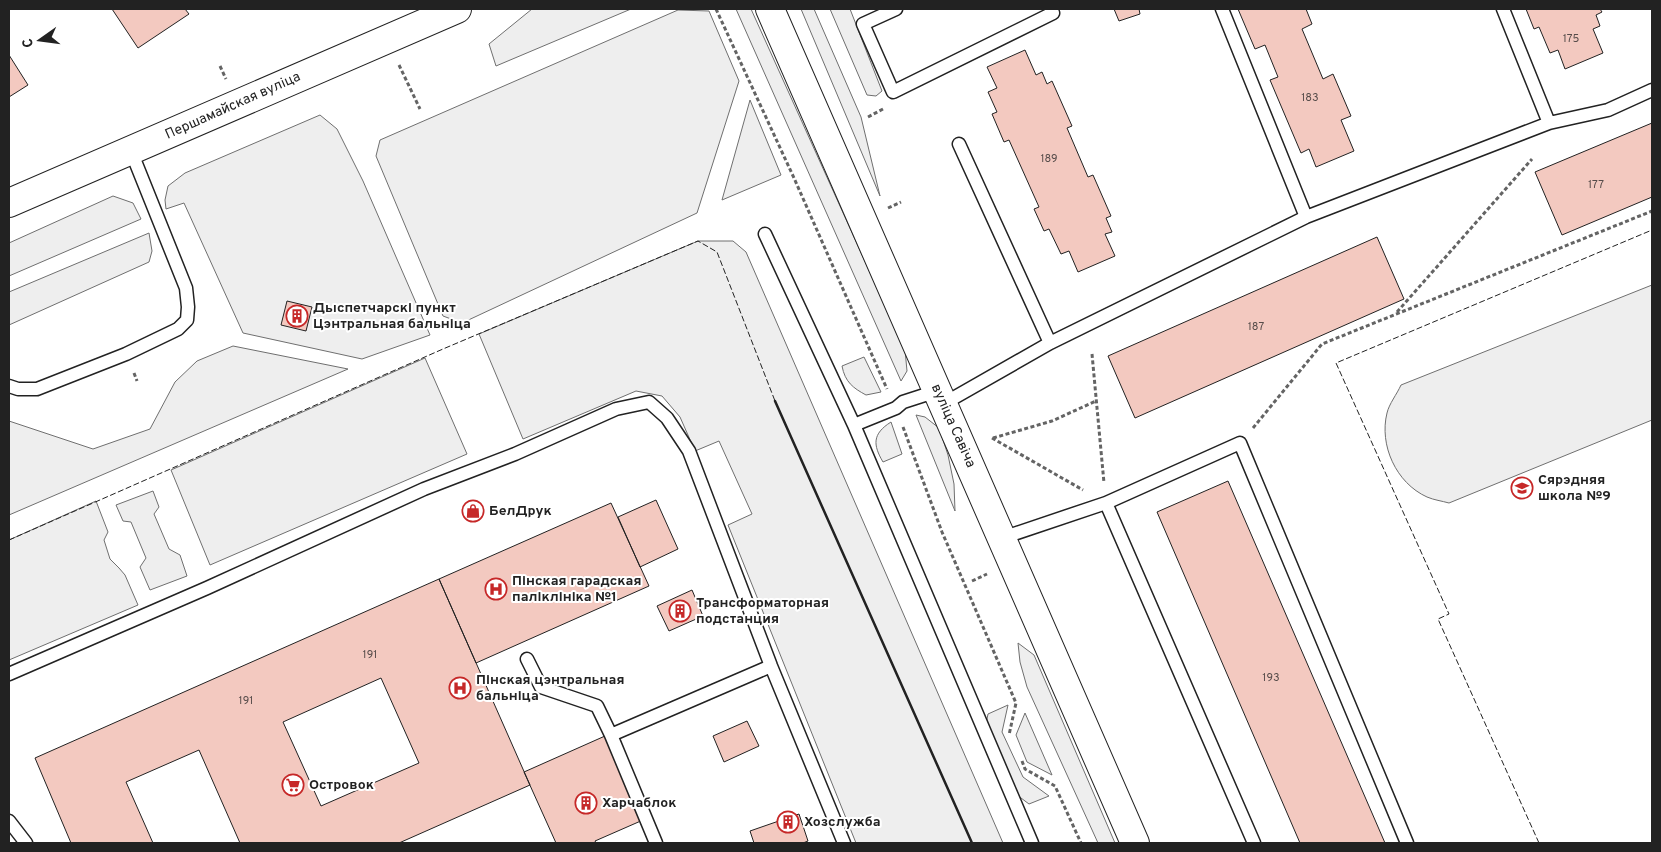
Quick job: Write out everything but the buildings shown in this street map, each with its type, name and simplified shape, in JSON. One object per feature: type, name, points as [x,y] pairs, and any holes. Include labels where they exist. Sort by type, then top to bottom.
[{"type":"street","name":"Першамайская вуліца","points":[[9,203],[457,9]]},
{"type":"street","name":"вуліца Савіча","points":[[770,9],[1135,843]]},
{"type":"lane","points":[[896,9],[863,24],[893,92],[1053,13],[1051,9]]},
{"type":"lane","points":[[1222,9],[1306,217]]},
{"type":"lane","points":[[1503,9],[1549,123]]},
{"type":"lane","points":[[854,425],[896,408],[903,402],[940,398],[1306,217],[1549,123],[1608,110],[1652,90]]},
{"type":"lane","points":[[959,144],[1050,343]]},
{"type":"lane","points":[[9,386],[37,389],[126,354],[178,330],[187,320],[186,288],[131,151]]},
{"type":"lane","points":[[765,234],[854,425],[1032,843]]},
{"type":"lane","points":[[9,674],[208,588],[424,489],[515,454],[616,408],[649,402],[667,418],[688,452],[844,843]]},
{"type":"lane","points":[[1002,538],[1106,503],[1240,443],[1407,843]]},
{"type":"lane","points":[[1106,503],[1254,843]]},
{"type":"lane","points":[[527,659],[541,687],[597,706],[656,843]]},
{"type":"lane","points":[[611,735],[772,666]]},
{"type":"lane","points":[[9,821],[26,843]]},
{"type":"path","points":[[386,39],[420,109]]},
{"type":"path","points":[[1397,313],[1532,159]]},
{"type":"path","points":[[1240,443],[1322,344],[1652,211]]},
{"type":"path","points":[[1092,354],[1106,503]]},
{"type":"path","points":[[1096,401],[1052,421],[992,438],[1106,503]]},
{"type":"shaded area","points":[[532,9],[631,9],[496,66],[489,44]]},
{"type":"shaded area","points":[[736,9],[751,9],[905,350],[907,371],[901,381]]},
{"type":"shaded area","points":[[801,9],[814,9],[861,117],[880,196]]},
{"type":"shaded area","points":[[830,9],[850,9],[882,91],[876,96],[867,95]]},
{"type":"shaded area","points":[[678,10],[709,11],[739,81],[697,213],[462,323],[443,316],[376,156],[380,140]]},
{"type":"shaded area","points":[[750,100],[781,175],[722,200]]},
{"type":"shaded area","points":[[320,115],[337,129],[363,181],[430,335],[362,359],[243,333],[184,203],[166,209],[165,200],[168,186],[185,173]]},
{"type":"shaded area","points":[[113,196],[133,203],[141,219],[9,276],[9,243]]},
{"type":"shaded area","points":[[149,233],[152,251],[149,262],[9,325],[9,292]]},
{"type":"shaded area","points":[[698,241],[733,241],[746,252],[1003,843],[856,843],[728,525],[752,514],[719,441],[695,451],[680,417],[662,396],[636,391],[523,439],[479,334]]},
{"type":"shaded area","points":[[1652,285],[1652,420],[1449,503],[1430,498],[1416,491],[1399,473],[1392,462],[1388,450],[1385,425],[1388,410],[1401,385]]},
{"type":"shaded area","points":[[233,346],[348,369],[9,515],[9,421],[93,449],[150,429],[175,382],[197,361]]},
{"type":"shaded area","points":[[864,357],[881,392],[866,395],[853,387],[845,376],[842,366]]},
{"type":"shaded area","points":[[425,358],[467,454],[210,565],[171,470]]},
{"type":"shaded area","points":[[916,415],[925,417],[939,428],[948,455],[954,484],[955,511]]},
{"type":"shaded area","points":[[891,422],[902,454],[883,462],[877,450],[877,435]]},
{"type":"shaded area","points":[[153,491],[159,507],[154,514],[169,549],[180,555],[187,576],[150,590],[140,567],[146,558],[131,522],[123,521],[116,505]]},
{"type":"shaded area","points":[[96,501],[108,532],[104,540],[110,559],[125,575],[138,605],[9,660],[9,540]]},
{"type":"shaded area","points":[[1018,643],[1034,655],[1115,843],[1098,843],[1027,687],[1020,662]]},
{"type":"shaded area","points":[[1008,705],[1002,732],[1023,777],[1049,796],[1029,804],[1017,795],[986,724],[988,714]]},
{"type":"shaded area","points":[[1025,713],[1052,775],[1027,762],[1016,735]]},
{"type":"fence","points":[[1539,843],[1438,619],[1449,614],[1336,363],[1652,230]]},
{"type":"fence","points":[[9,540],[443,349],[698,241],[717,252],[775,401]]},
{"type":"wall","points":[[775,401],[972,843]]},
{"type":"place","name":"Дыспетчарскі пункт Цэнтральная бальніца","points":[[297,316]]},
{"type":"place","name":"Сярэдняя школа №9","points":[[1522,488]]},
{"type":"place","name":"БелДрук","points":[[473,511]]},
{"type":"place","name":"Пінская гарадская паліклініка №1","points":[[496,589]]},
{"type":"place","name":"Трансформаторная подстанция","points":[[680,611]]},
{"type":"place","name":"Пінская цэнтральная бальніца","points":[[460,688]]},
{"type":"place","name":"Островок","points":[[293,785]]},
{"type":"place","name":"Харчаблок","points":[[586,803]]},
{"type":"place","name":"Хозслужба","points":[[788,822]]}]
